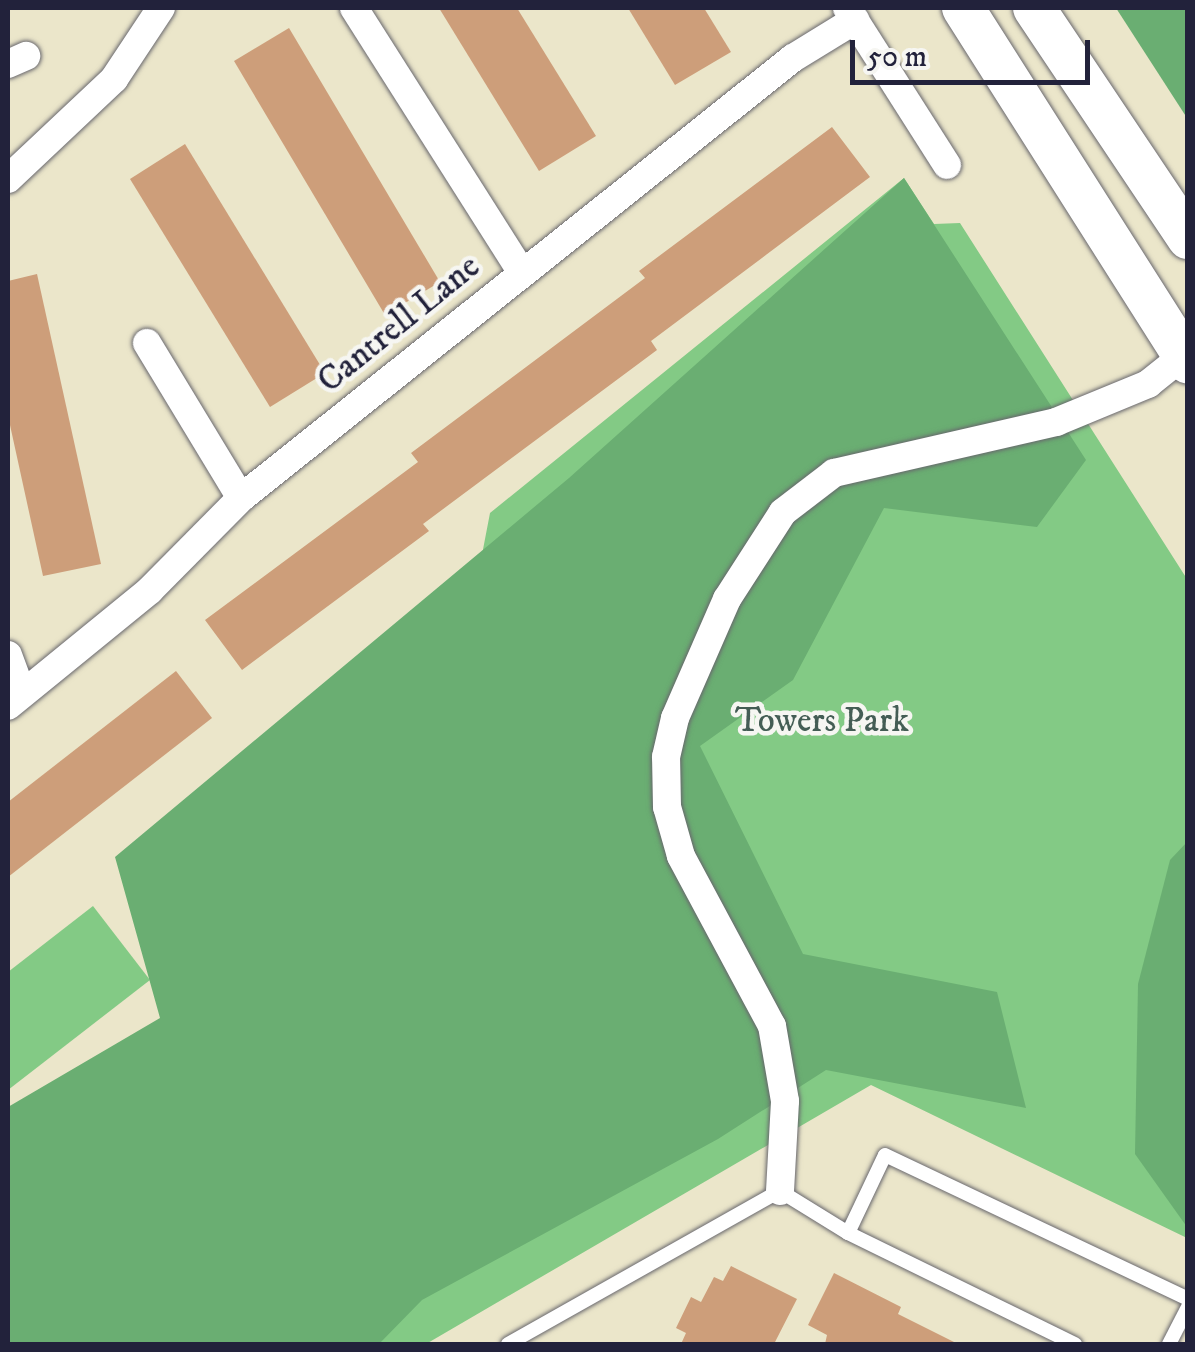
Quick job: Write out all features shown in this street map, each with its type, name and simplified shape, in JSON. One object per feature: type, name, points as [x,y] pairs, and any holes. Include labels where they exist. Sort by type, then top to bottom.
[{"type":"main road","points":[[963,8],[1186,357]]},
{"type":"main road","points":[[1034,8],[1188,238]]},
{"type":"street","points":[[8,179],[114,79],[161,8]]},
{"type":"street","points":[[354,8],[522,273]]},
{"type":"street","points":[[851,14],[947,164]]},
{"type":"street","name":"Cantrell Lane","points":[[15,700],[150,590],[241,498],[851,14]]},
{"type":"street","points":[[147,343],[241,498]]},
{"type":"street","points":[[780,1191],[786,1101],[772,1026],[680,856],[666,794],[674,718],[726,599],[783,512],[834,473],[1056,422],[1148,384],[1186,357]]},
{"type":"street","points":[[8,655],[15,700]]},
{"type":"lane","points":[[848,1233],[886,1155],[1188,1299]]},
{"type":"lane","points":[[508,1344],[780,1191],[848,1233],[1074,1344]]},
{"type":"lane","points":[[1170,1344],[1188,1307]]},
{"type":"lane","points":[[530,1333],[545,1344]]},
{"type":"green space","points":[[1116,8],[1187,8],[1187,118]]},
{"type":"green space","name":"Towers Park","points":[[904,178],[934,224],[960,223],[1187,579],[1187,1238],[871,1085],[426,1344],[8,1344],[8,1241],[465,643],[490,513]]},
{"type":"green space","name":"Towers Park","points":[[904,178],[1086,460],[1037,527],[884,508],[793,680],[700,746],[803,954],[997,992],[1026,1108],[826,1070],[718,1139],[422,1300],[379,1344],[8,1344],[8,1107],[160,1018],[115,857],[569,478]]},
{"type":"green space","points":[[1187,842],[1187,1227],[1135,1154],[1138,984],[1170,860]]},
{"type":"green space","points":[[93,906],[150,980],[8,1090],[8,972]]},
{"type":"building","points":[[439,8],[517,8],[596,136],[539,171]]},
{"type":"building","points":[[628,8],[704,8],[731,52],[675,85]]},
{"type":"building","points":[[289,28],[440,282],[385,315],[234,61]]},
{"type":"building","points":[[832,127],[870,177],[651,341],[657,350],[423,524],[429,531],[242,670],[205,620],[418,462],[411,453],[645,278],[639,271]]},
{"type":"building","points":[[185,144],[325,373],[270,407],[130,179]]},
{"type":"building","points":[[37,274],[101,564],[43,576],[8,416],[8,281]]},
{"type":"building","points":[[176,671],[212,718],[8,877],[8,802]]},
{"type":"building","points":[[731,1266],[797,1299],[774,1344],[681,1344],[686,1333],[676,1328],[691,1297],[701,1302],[714,1277],[723,1281]]},
{"type":"building","points":[[834,1273],[901,1307],[898,1314],[958,1344],[825,1344],[827,1335],[808,1325]]}]
